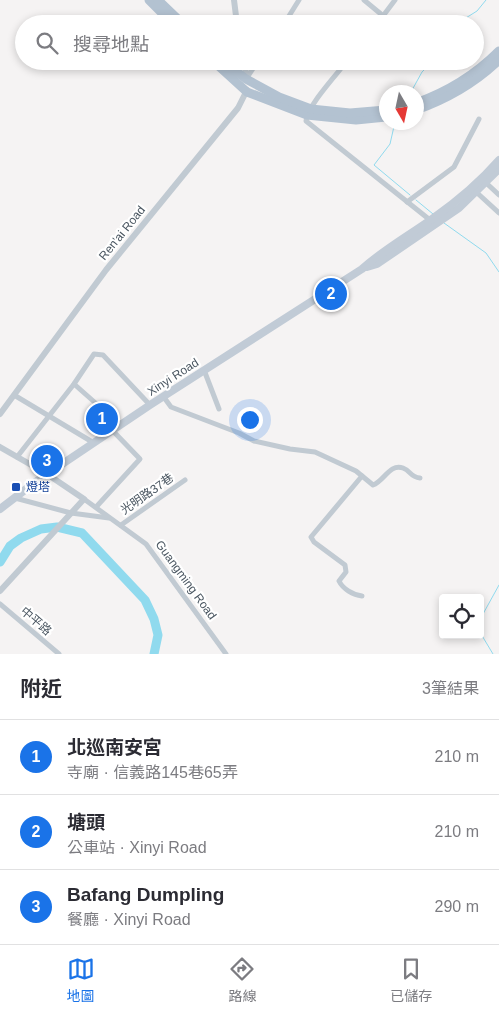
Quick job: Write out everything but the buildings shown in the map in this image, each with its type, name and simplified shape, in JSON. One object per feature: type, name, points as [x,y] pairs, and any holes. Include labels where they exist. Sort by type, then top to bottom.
[{"type":"main road","points":[[149,0],[165,15]]},
{"type":"main road","points":[[158,0],[174,15]]},
{"type":"main road","points":[[484,65],[499,51]]},
{"type":"main road","points":[[424,107],[461,90],[499,60]]},
{"type":"main road","points":[[223,70],[247,92],[309,112],[356,120],[379,118]]},
{"type":"main road","points":[[234,70],[246,79],[309,112],[350,113],[379,111]]},
{"type":"main road","points":[[424,100],[446,91],[479,70]]},
{"type":"main road","points":[[484,181],[499,160]]},
{"type":"main road","points":[[474,190],[499,169]]},
{"type":"main road","name":"Xinyi Road","points":[[0,509],[47,474],[113,431],[150,404],[362,269],[375,258],[444,214],[474,190]]},
{"type":"street","points":[[234,0],[236,15]]},
{"type":"street","points":[[290,15],[299,0]]},
{"type":"street","points":[[364,0],[382,15]]},
{"type":"street","points":[[384,15],[395,0]]},
{"type":"street","points":[[245,70],[247,92]]},
{"type":"street","points":[[246,79],[252,70]]},
{"type":"street","points":[[340,70],[309,112],[306,121],[407,202],[434,220]]},
{"type":"street","name":"Ren'ai Road","points":[[0,414],[106,270],[238,108],[247,92]]},
{"type":"street","points":[[407,202],[454,167],[479,119]]},
{"type":"street","points":[[484,181],[499,195]]},
{"type":"street","points":[[474,190],[499,213]]},
{"type":"street","points":[[17,457],[74,384],[94,354],[103,355],[150,404]]},
{"type":"street","points":[[204,370],[219,409]]},
{"type":"street","points":[[74,384],[100,407]]},
{"type":"street","points":[[14,395],[94,443]]},
{"type":"street","points":[[163,396],[171,407],[254,441],[315,452],[341,463],[362,476],[372,485],[375,485],[392,469],[397,467],[406,469],[412,476],[420,478]]},
{"type":"street","points":[[96,506],[140,459],[113,431]]},
{"type":"street","name":"Guangming Road","points":[[0,447],[47,474],[146,544],[226,654]]},
{"type":"street","points":[[362,476],[311,537],[314,542],[345,565],[346,572],[338,581],[340,584],[356,596],[362,596]]},
{"type":"street","name":"光明路37巷","points":[[121,525],[185,480]]},
{"type":"street","points":[[15,497],[68,515],[110,518]]},
{"type":"street","points":[[0,591],[84,499]]},
{"type":"street","name":"中平路","points":[[0,604],[59,654]]},
{"type":"waterway","points":[[471,15],[477,11],[486,0]]},
{"type":"waterway","points":[[415,85],[424,70]]},
{"type":"waterway","points":[[393,130],[390,144],[374,165],[410,195]]},
{"type":"waterway","points":[[416,200],[433,214]]},
{"type":"waterway","points":[[444,223],[486,253],[499,272]]},
{"type":"waterway","points":[[0,562],[10,546],[21,538],[41,529],[57,527],[82,533],[145,600],[154,619],[158,635],[154,654]]},
{"type":"waterway","points":[[493,654],[481,634],[483,614],[499,585]]},
{"type":"place","name":"塘頭","points":[[331,294]]},
{"type":"place","name":"北巡南安宮","points":[[102,419]]},
{"type":"place","name":"Bafang Dumpling","points":[[47,461]]},
{"type":"place","name":"燈塔","points":[[16,487]]}]
